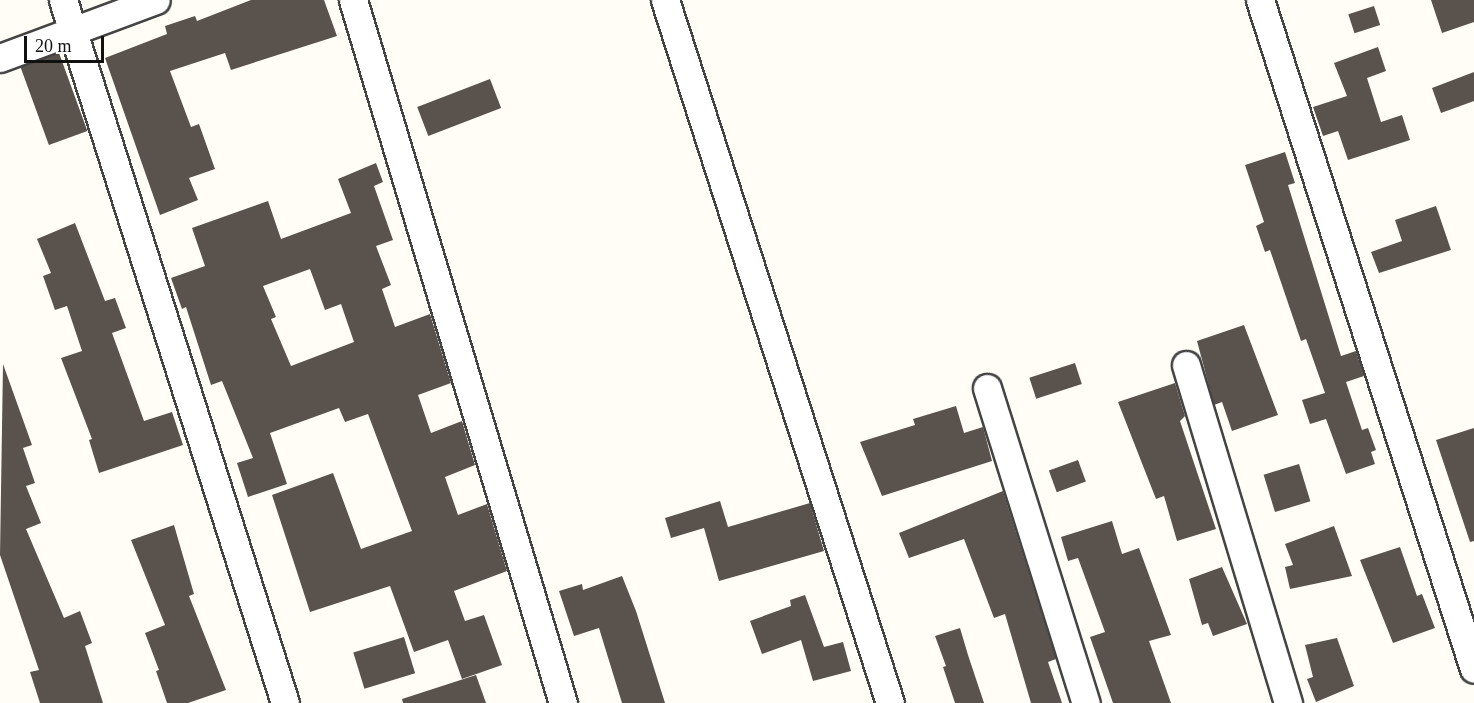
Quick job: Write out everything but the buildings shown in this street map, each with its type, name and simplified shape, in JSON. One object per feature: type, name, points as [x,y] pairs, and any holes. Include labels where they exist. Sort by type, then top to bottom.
[{"type":"street","points":[[63,0],[70,32],[285,703]]},
{"type":"street","points":[[0,58],[156,0]]},
{"type":"street","points":[[353,0],[563,703]]},
{"type":"street","points":[[665,0],[890,703]]},
{"type":"street","points":[[1260,0],[1474,669]]},
{"type":"street","points":[[1186,365],[1288,703]]},
{"type":"street","points":[[987,388],[1086,703]]}]
